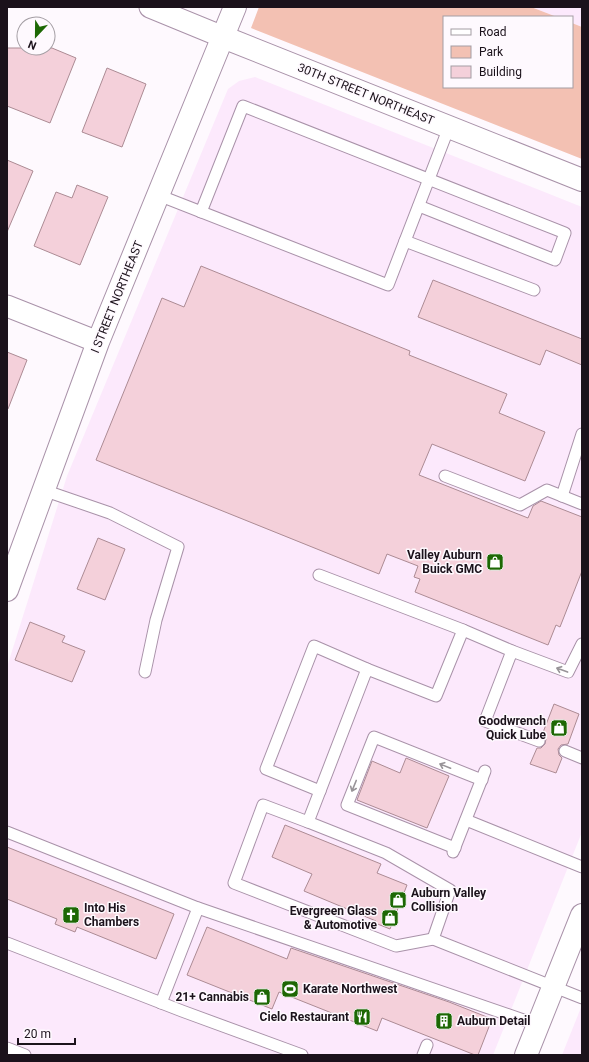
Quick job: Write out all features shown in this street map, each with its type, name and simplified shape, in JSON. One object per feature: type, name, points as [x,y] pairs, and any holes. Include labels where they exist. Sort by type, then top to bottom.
[{"type":"street","name":"30TH STREET NORTHEAST","points":[[150,7],[582,180]]},
{"type":"street","name":"I STREET NORTHEAST","points":[[7,590],[98,342],[235,7]]},
{"type":"street","points":[[7,306],[98,342]]},
{"type":"street","points":[[526,1055],[582,915]]},
{"type":"lane","points":[[202,212],[243,106],[565,233],[555,260],[419,206]]},
{"type":"lane","points":[[158,195],[388,285],[449,128]]},
{"type":"lane","points":[[405,242],[534,290]]},
{"type":"lane","points":[[562,496],[582,434]]},
{"type":"lane","points":[[445,476],[520,505],[547,490],[582,504]]},
{"type":"lane","points":[[43,490],[110,513],[178,547],[156,620],[145,672]]},
{"type":"lane","points":[[319,575],[568,672],[582,643]]},
{"type":"lane","points":[[320,790],[266,769],[314,646],[436,696],[463,630]]},
{"type":"lane","points":[[512,651],[485,721],[539,741]]},
{"type":"lane","points":[[308,822],[367,669]]},
{"type":"lane","points":[[374,737],[483,776],[466,820],[454,850],[347,805],[374,737]]},
{"type":"lane","points":[[565,751],[582,758]]},
{"type":"lane","points":[[432,939],[450,890],[386,853],[263,805],[234,883],[396,946],[432,939],[582,998]]},
{"type":"lane","points":[[466,820],[582,867]]},
{"type":"lane","points":[[7,832],[198,908],[538,1025]]},
{"type":"lane","points":[[161,1003],[198,908]]},
{"type":"lane","points":[[7,943],[161,1003],[302,1055]]},
{"type":"lane","points":[[7,1048],[25,1055]]},
{"type":"shaded area","points":[[531,7],[582,7],[582,27],[573,23],[573,16],[554,16]]},
{"type":"shaded area","points":[[255,77],[582,207],[582,832],[493,1055],[7,1055],[7,667],[67,476],[228,89],[239,81]]},
{"type":"shaded area","points":[[582,1005],[582,1055],[562,1055]]},
{"type":"green space","points":[[259,7],[531,7],[554,16],[443,16],[443,88],[573,88],[573,23],[582,27],[582,159],[251,28]]},
{"type":"building","points":[[7,48],[16,48],[16,56],[56,56],[56,50],[76,58],[50,123],[7,106]]},
{"type":"building","points":[[107,68],[146,84],[122,147],[82,132]]},
{"type":"building","points":[[7,160],[33,171],[7,232]]},
{"type":"building","points":[[77,185],[108,197],[80,265],[34,246],[56,192],[72,198]]},
{"type":"building","points":[[201,266],[410,351],[409,355],[507,394],[499,413],[545,432],[525,481],[432,444],[419,475],[528,518],[533,506],[541,501],[582,517],[582,571],[560,627],[556,625],[548,645],[415,592],[420,579],[414,577],[418,566],[387,554],[379,574],[96,460],[162,298],[184,307]]},
{"type":"building","points":[[433,280],[582,339],[582,365],[546,350],[540,365],[418,317]]},
{"type":"building","points":[[7,352],[27,360],[8,409],[7,409]]},
{"type":"building","points":[[98,538],[125,549],[105,600],[77,589]]},
{"type":"building","points":[[30,622],[65,636],[62,642],[85,651],[72,682],[15,660]]},
{"type":"building","name":"Goodwrench Quick Lube","points":[[554,704],[579,714],[568,744],[561,745],[558,749],[559,755],[562,758],[556,773],[530,764],[537,748],[541,748],[545,744],[546,739],[542,735]]},
{"type":"building","points":[[406,758],[449,776],[427,828],[357,800],[372,761],[400,773]]},
{"type":"building","points":[[285,825],[381,864],[377,873],[407,885],[390,929],[375,923],[376,921],[304,891],[312,874],[272,857]]},
{"type":"building","points":[[7,847],[174,914],[156,959],[77,927],[75,932],[55,924],[57,919],[7,899]]},
{"type":"building","points":[[207,927],[287,959],[291,948],[449,1002],[492,1019],[478,1055],[382,1018],[377,1031],[279,992],[272,1009],[187,975]]},
{"type":"place","name":"Valley Auburn Buick GMC","points":[[495,562]]},
{"type":"place","name":"Goodwrench Quick Lube","points":[[559,728]]},
{"type":"place","name":"Auburn Valley Collision","points":[[398,900]]},
{"type":"place","name":"Into His Chambers","points":[[71,915]]},
{"type":"place","name":"Evergreen Glass & Automotive","points":[[390,918]]},
{"type":"place","name":"Karate Northwest","points":[[290,989]]},
{"type":"place","name":"21+ Cannabis","points":[[262,997]]},
{"type":"place","name":"Cielo Restaurant","points":[[362,1017]]},
{"type":"place","name":"Auburn Detail","points":[[444,1021]]}]
